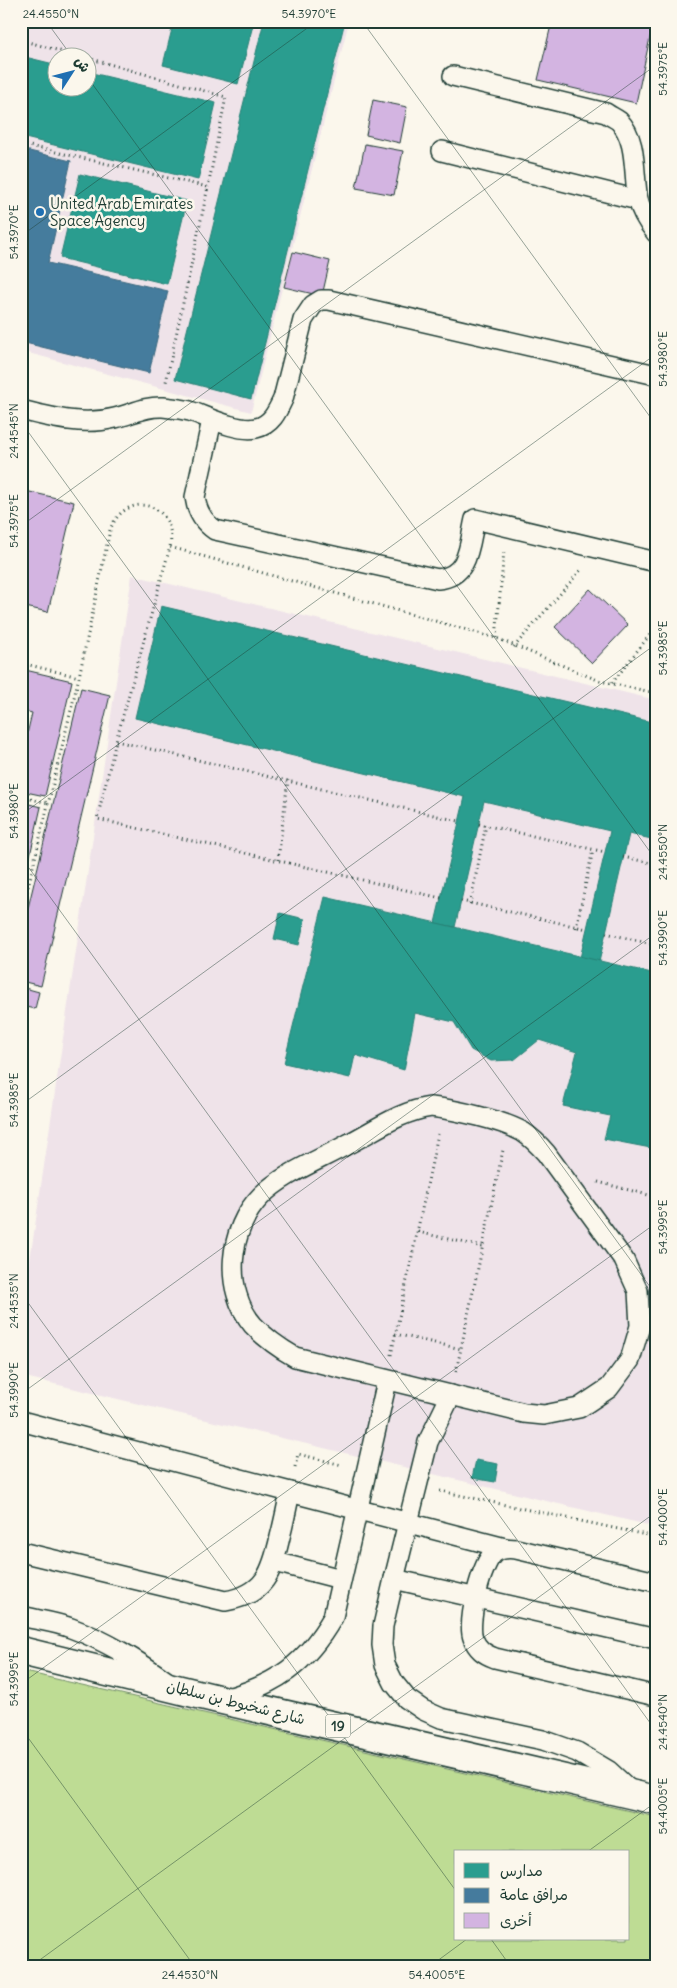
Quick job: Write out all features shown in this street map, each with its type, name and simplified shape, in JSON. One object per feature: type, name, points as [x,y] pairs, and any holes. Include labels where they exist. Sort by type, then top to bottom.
[{"type":"main road","name":"شارع شخبوط بن سلطان","points":[[21,1650],[222,1700],[646,1798]]},
{"type":"lane","points":[[453,76],[606,113],[619,121],[627,133],[631,147],[638,200],[644,218],[656,233]]},
{"type":"lane","points":[[442,151],[638,200]]},
{"type":"lane","points":[[21,410],[59,419],[88,422],[116,418],[143,408],[161,407],[187,410],[212,420],[249,430],[259,428],[268,423],[274,416],[283,399],[303,320],[313,305],[321,300],[339,302],[656,375]]},
{"type":"lane","points":[[212,420],[195,497],[196,507],[200,516],[207,525],[215,530],[438,579],[448,578],[463,568],[475,519],[656,562]]},
{"type":"lane","points":[[431,1107],[509,1125],[535,1141],[560,1172],[624,1260],[638,1292],[648,1328],[630,1360],[609,1388],[579,1408],[544,1416],[451,1396],[295,1357],[271,1344],[252,1324],[239,1300],[233,1272],[235,1245],[244,1219],[260,1197],[282,1180],[406,1113],[431,1107]]},
{"type":"lane","points":[[222,1700],[268,1684],[289,1671],[306,1656],[321,1637],[333,1617],[388,1381]]},
{"type":"lane","points":[[451,1396],[430,1436],[383,1626],[382,1645],[386,1665],[394,1683],[406,1698],[423,1710],[441,1718],[543,1740],[577,1752],[609,1771],[646,1798]]},
{"type":"lane","points":[[21,1422],[505,1548],[656,1582]]},
{"type":"lane","points":[[21,1552],[225,1601],[238,1599],[250,1593],[269,1575],[275,1562],[290,1492]]},
{"type":"lane","points":[[505,1548],[495,1552],[488,1559],[484,1568],[470,1625],[476,1646],[485,1654],[495,1658],[656,1696]]},
{"type":"lane","points":[[275,1562],[342,1578]]},
{"type":"lane","points":[[394,1578],[656,1640]]},
{"type":"lane","points":[[21,1616],[70,1627],[106,1643],[142,1663],[174,1687]]},
{"type":"path","points":[[21,40],[50,48]]},
{"type":"path","points":[[98,61],[226,96],[161,407]]},
{"type":"path","points":[[21,144],[208,187]]},
{"type":"path","points":[[21,916],[79,677],[110,530],[113,520],[120,513],[129,507],[139,505],[149,506],[166,518],[171,527],[172,537],[116,741],[97,819],[441,898]]},
{"type":"path","points":[[496,638],[506,526]]},
{"type":"path","points":[[170,547],[496,638],[600,682],[656,693]]},
{"type":"path","points":[[514,647],[600,549]]},
{"type":"path","points":[[612,683],[656,627]]},
{"type":"path","points":[[21,663],[79,677]]},
{"type":"path","points":[[116,741],[458,821]]},
{"type":"path","points":[[278,860],[288,780]]},
{"type":"path","points":[[21,797],[49,803]]},
{"type":"path","points":[[479,824],[604,852]]},
{"type":"path","points":[[470,904],[486,825]]},
{"type":"path","points":[[576,928],[593,850]]},
{"type":"path","points":[[623,857],[656,864]]},
{"type":"path","points":[[461,902],[587,929]]},
{"type":"path","points":[[606,933],[656,945]]},
{"type":"path","points":[[388,1381],[394,1334],[444,1109]]},
{"type":"path","points":[[451,1396],[509,1125]]},
{"type":"path","points":[[560,1172],[656,1196]]},
{"type":"path","points":[[418,1232],[483,1247]]},
{"type":"path","points":[[394,1334],[461,1349]]},
{"type":"path","points":[[298,1454],[366,1471]]},
{"type":"path","points":[[417,1486],[656,1537]]},
{"type":"shaded area","points":[[21,21],[349,21],[251,412],[21,351]]},
{"type":"shaded area","points":[[132,575],[656,700],[656,1527],[21,1376],[21,1320]]},
{"type":"green space","points":[[21,1671],[656,1817],[656,1967],[21,1967]]},
{"type":"building: مدارس","points":[[174,21],[254,21],[238,84],[163,65]]},
{"type":"building: مدارس","points":[[264,21],[345,21],[251,399],[175,379]]},
{"type":"building: مدارس","points":[[21,56],[48,63],[48,98],[98,98],[98,74],[216,103],[198,180],[21,137]]},
{"type":"building: مدارس","points":[[80,174],[187,201],[167,284],[60,258]]},
{"type":"building: مدارس","points":[[161,606],[656,723],[656,840],[629,834],[599,962],[580,958],[610,831],[484,801],[455,927],[435,923],[465,797],[135,718]]},
{"type":"building: مدارس","points":[[325,897],[656,974],[656,1149],[604,1139],[610,1116],[563,1106],[577,1052],[539,1040],[514,1060],[491,1061],[471,1050],[454,1022],[415,1013],[404,1070],[355,1055],[350,1078],[284,1063]]},
{"type":"building: مدارس","points":[[280,913],[305,919],[299,945],[274,939]]},
{"type":"building: مدارس","points":[[476,1460],[498,1464],[495,1482],[472,1478]]},
{"type":"building: مرافق عامة","name":"United Arab Emirates Space Agency","points":[[21,149],[71,161],[48,263],[168,291],[149,373],[21,342]]},
{"type":"building: أخرى","points":[[552,21],[656,21],[656,34],[651,33],[636,103],[538,80]]},
{"type":"building: أخرى","points":[[373,100],[407,107],[400,143],[366,135]]},
{"type":"building: أخرى","points":[[365,144],[403,151],[394,195],[356,188]]},
{"type":"building: أخرى","points":[[293,252],[330,261],[322,296],[284,287]]},
{"type":"building: أخرى","points":[[21,490],[74,502],[48,612],[21,606]]},
{"type":"building: أخرى","points":[[590,589],[628,625],[592,663],[555,627]]},
{"type":"building: أخرى","points":[[21,669],[72,681],[45,796],[21,791],[21,760],[32,713],[21,710]]},
{"type":"building: أخرى","points":[[81,688],[110,695],[41,986],[21,981],[21,937]]},
{"type":"building: أخرى","points":[[21,802],[41,807],[21,895]]},
{"type":"building: أخرى","points":[[21,987],[39,992],[35,1009],[21,1006]]},
{"type":"place","name":"United Arab Emirates Space Agency","points":[[40,212]]}]
